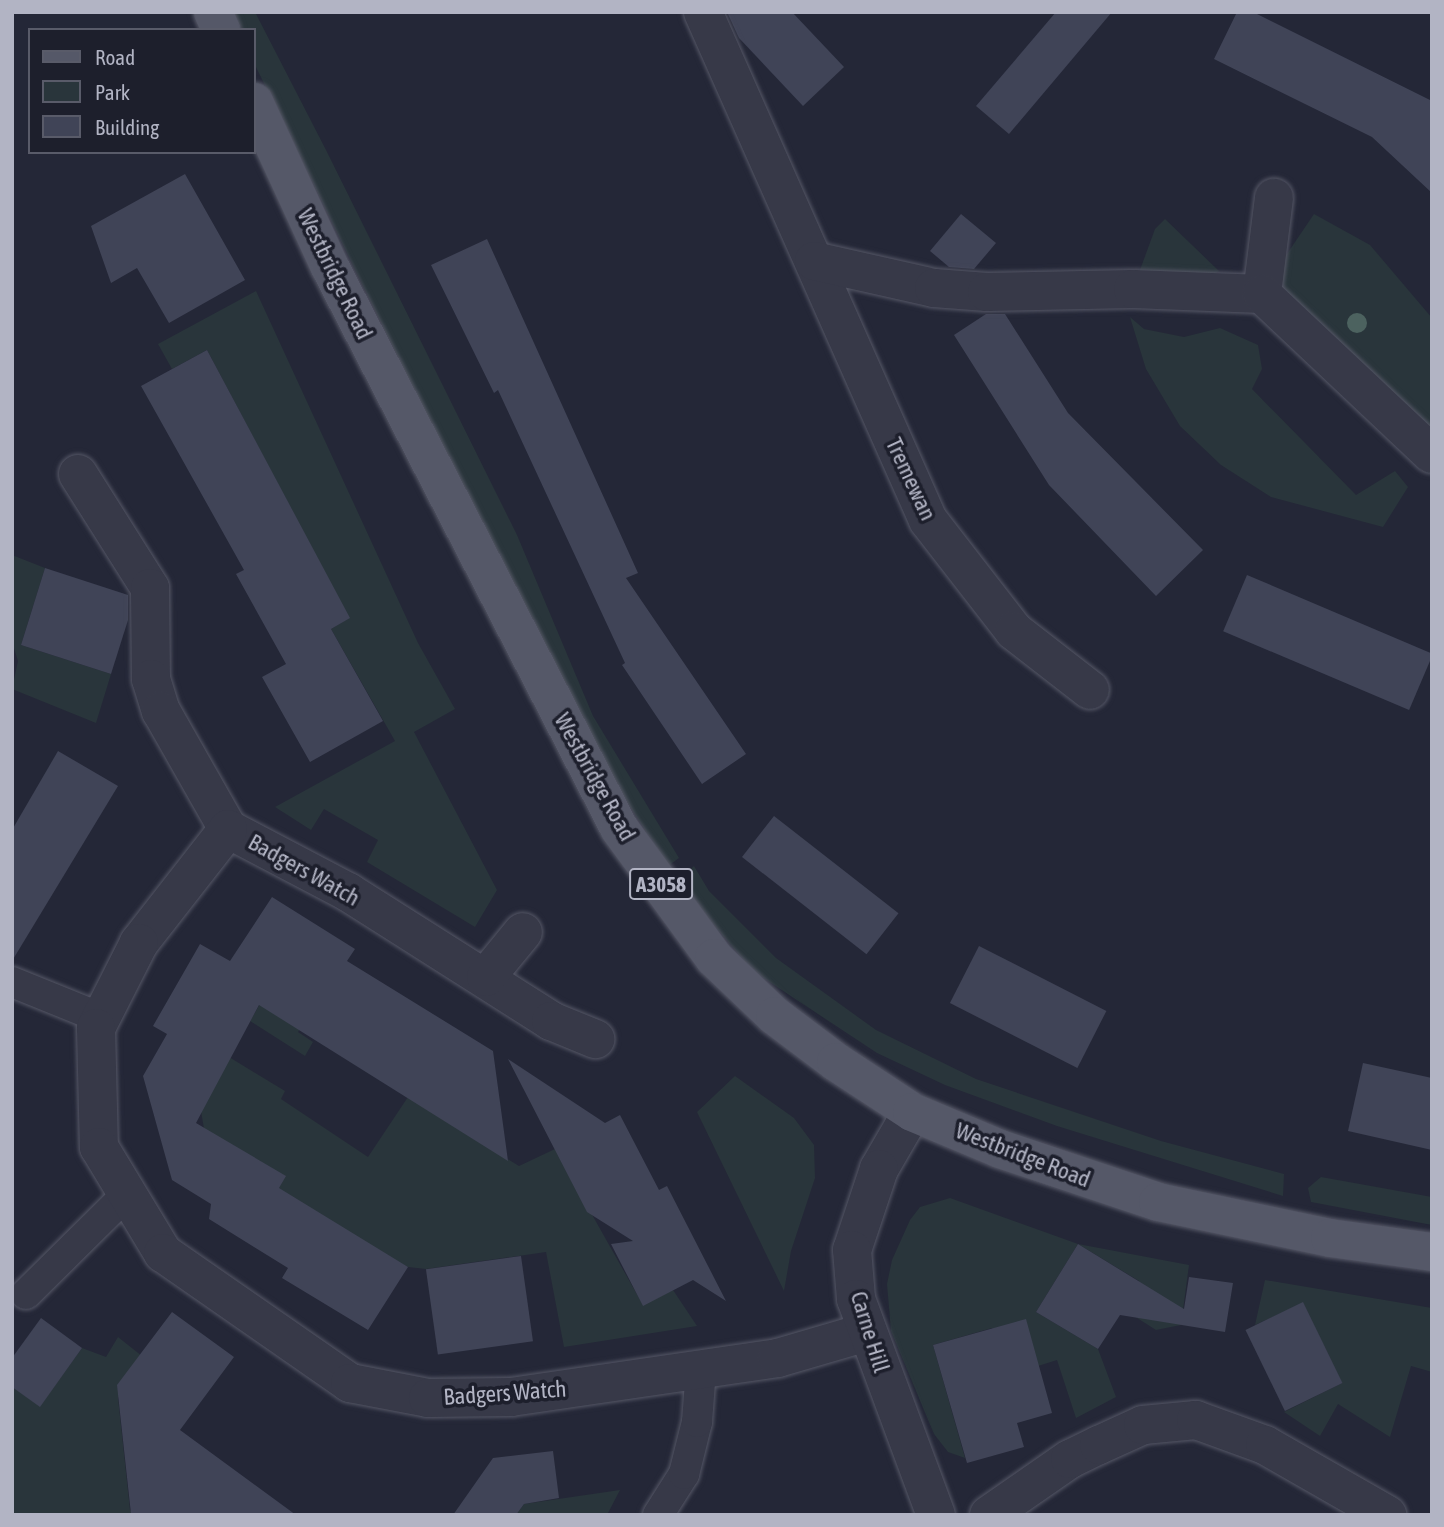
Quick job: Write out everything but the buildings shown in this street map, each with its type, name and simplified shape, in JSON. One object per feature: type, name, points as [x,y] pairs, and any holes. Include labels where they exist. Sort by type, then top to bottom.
[{"type":"main road","points":[[213,12],[220,28]]},
{"type":"main road","name":"Westbridge Road","points":[[256,106],[330,267],[619,828],[714,958],[775,1016],[912,1112],[1000,1149],[1158,1202],[1330,1238],[1432,1252]]},
{"type":"street","name":"Tremewan","points":[[703,12],[928,520],[1014,631],[1090,690]]},
{"type":"street","points":[[1262,294],[1274,198]]},
{"type":"street","points":[[814,261],[934,288],[987,292],[1133,289],[1262,294],[1432,454]]},
{"type":"street","name":"Badgers Watch","points":[[78,474],[150,589],[151,679],[161,711],[228,829],[337,886],[486,977],[551,1021],[595,1039]]},
{"type":"street","name":"Badgers Watch","points":[[228,829],[139,943],[96,1028],[99,1147],[163,1253],[350,1383],[428,1398],[511,1397],[790,1356],[867,1332]]},
{"type":"street","points":[[486,977],[523,932]]},
{"type":"street","name":"Carne Hill","points":[[912,1112],[879,1169],[852,1250],[856,1299],[936,1515]]},
{"type":"street","points":[[989,1515],[1089,1450],[1143,1425],[1196,1420],[1265,1444],[1387,1515]]},
{"type":"lane","points":[[12,982],[101,1018]]},
{"type":"lane","points":[[26,1294],[127,1194]]},
{"type":"lane","points":[[658,1515],[684,1474],[697,1422],[701,1369]]},
{"type":"green space","points":[[229,12],[255,12],[517,535],[593,716],[679,858],[668,866],[579,727],[256,67],[256,28],[237,28]]},
{"type":"green space","points":[[1314,214],[1370,245],[1432,318],[1432,454],[1272,276]]},
{"type":"green space","points":[[1165,219],[1219,271],[1202,281],[1133,289],[1155,229]]},
{"type":"green space","points":[[256,291],[418,643],[455,709],[414,732],[497,890],[475,927],[367,862],[378,840],[324,809],[311,830],[275,807],[395,741],[331,629],[349,618],[207,350],[172,369],[158,344]]},
{"type":"green space","points":[[1130,317],[1144,329],[1184,337],[1220,328],[1258,345],[1262,369],[1252,389],[1356,495],[1395,471],[1408,487],[1383,527],[1271,497],[1221,465],[1180,426],[1146,369]]},
{"type":"green space","points":[[12,555],[45,568],[21,645],[111,674],[96,723],[12,689],[18,661],[12,642]]},
{"type":"green space","points":[[694,866],[709,891],[776,958],[876,1030],[976,1079],[1161,1141],[1284,1174],[1283,1196],[1057,1126],[945,1085],[877,1053],[753,971],[677,882]]},
{"type":"green space","points":[[271,985],[322,1000],[298,1032],[313,1042],[305,1056],[250,1021]]},
{"type":"green space","points":[[229,1057],[285,1091],[281,1099],[368,1157],[408,1097],[519,1166],[555,1149],[643,1305],[673,1290],[697,1326],[564,1347],[546,1252],[426,1269],[408,1267],[274,1197],[285,1176],[206,1140],[195,1077]]},
{"type":"green space","points":[[735,1076],[794,1118],[814,1145],[815,1178],[791,1251],[784,1291],[697,1112]]},
{"type":"green space","points":[[1321,1177],[1432,1197],[1432,1225],[1311,1202],[1308,1188]]},
{"type":"green space","points":[[950,1198],[1078,1244],[1036,1312],[1098,1349],[1116,1397],[1076,1418],[1057,1360],[1007,1376],[992,1328],[933,1345],[965,1458],[948,1452],[934,1434],[891,1331],[887,1284],[892,1260],[910,1220],[920,1207]]},
{"type":"green space","points":[[1078,1244],[1189,1265],[1181,1325],[1156,1330],[1123,1309],[1139,1281]]},
{"type":"green space","points":[[1265,1280],[1432,1308],[1432,1372],[1411,1366],[1390,1437],[1338,1404],[1320,1436],[1284,1412],[1342,1383],[1303,1303],[1255,1325]]},
{"type":"green space","points":[[118,1337],[147,1360],[118,1398],[130,1510],[136,1515],[12,1515],[12,1387],[40,1406],[82,1348],[106,1357]]},
{"type":"green space","points":[[620,1490],[607,1515],[516,1515],[524,1504]]}]
